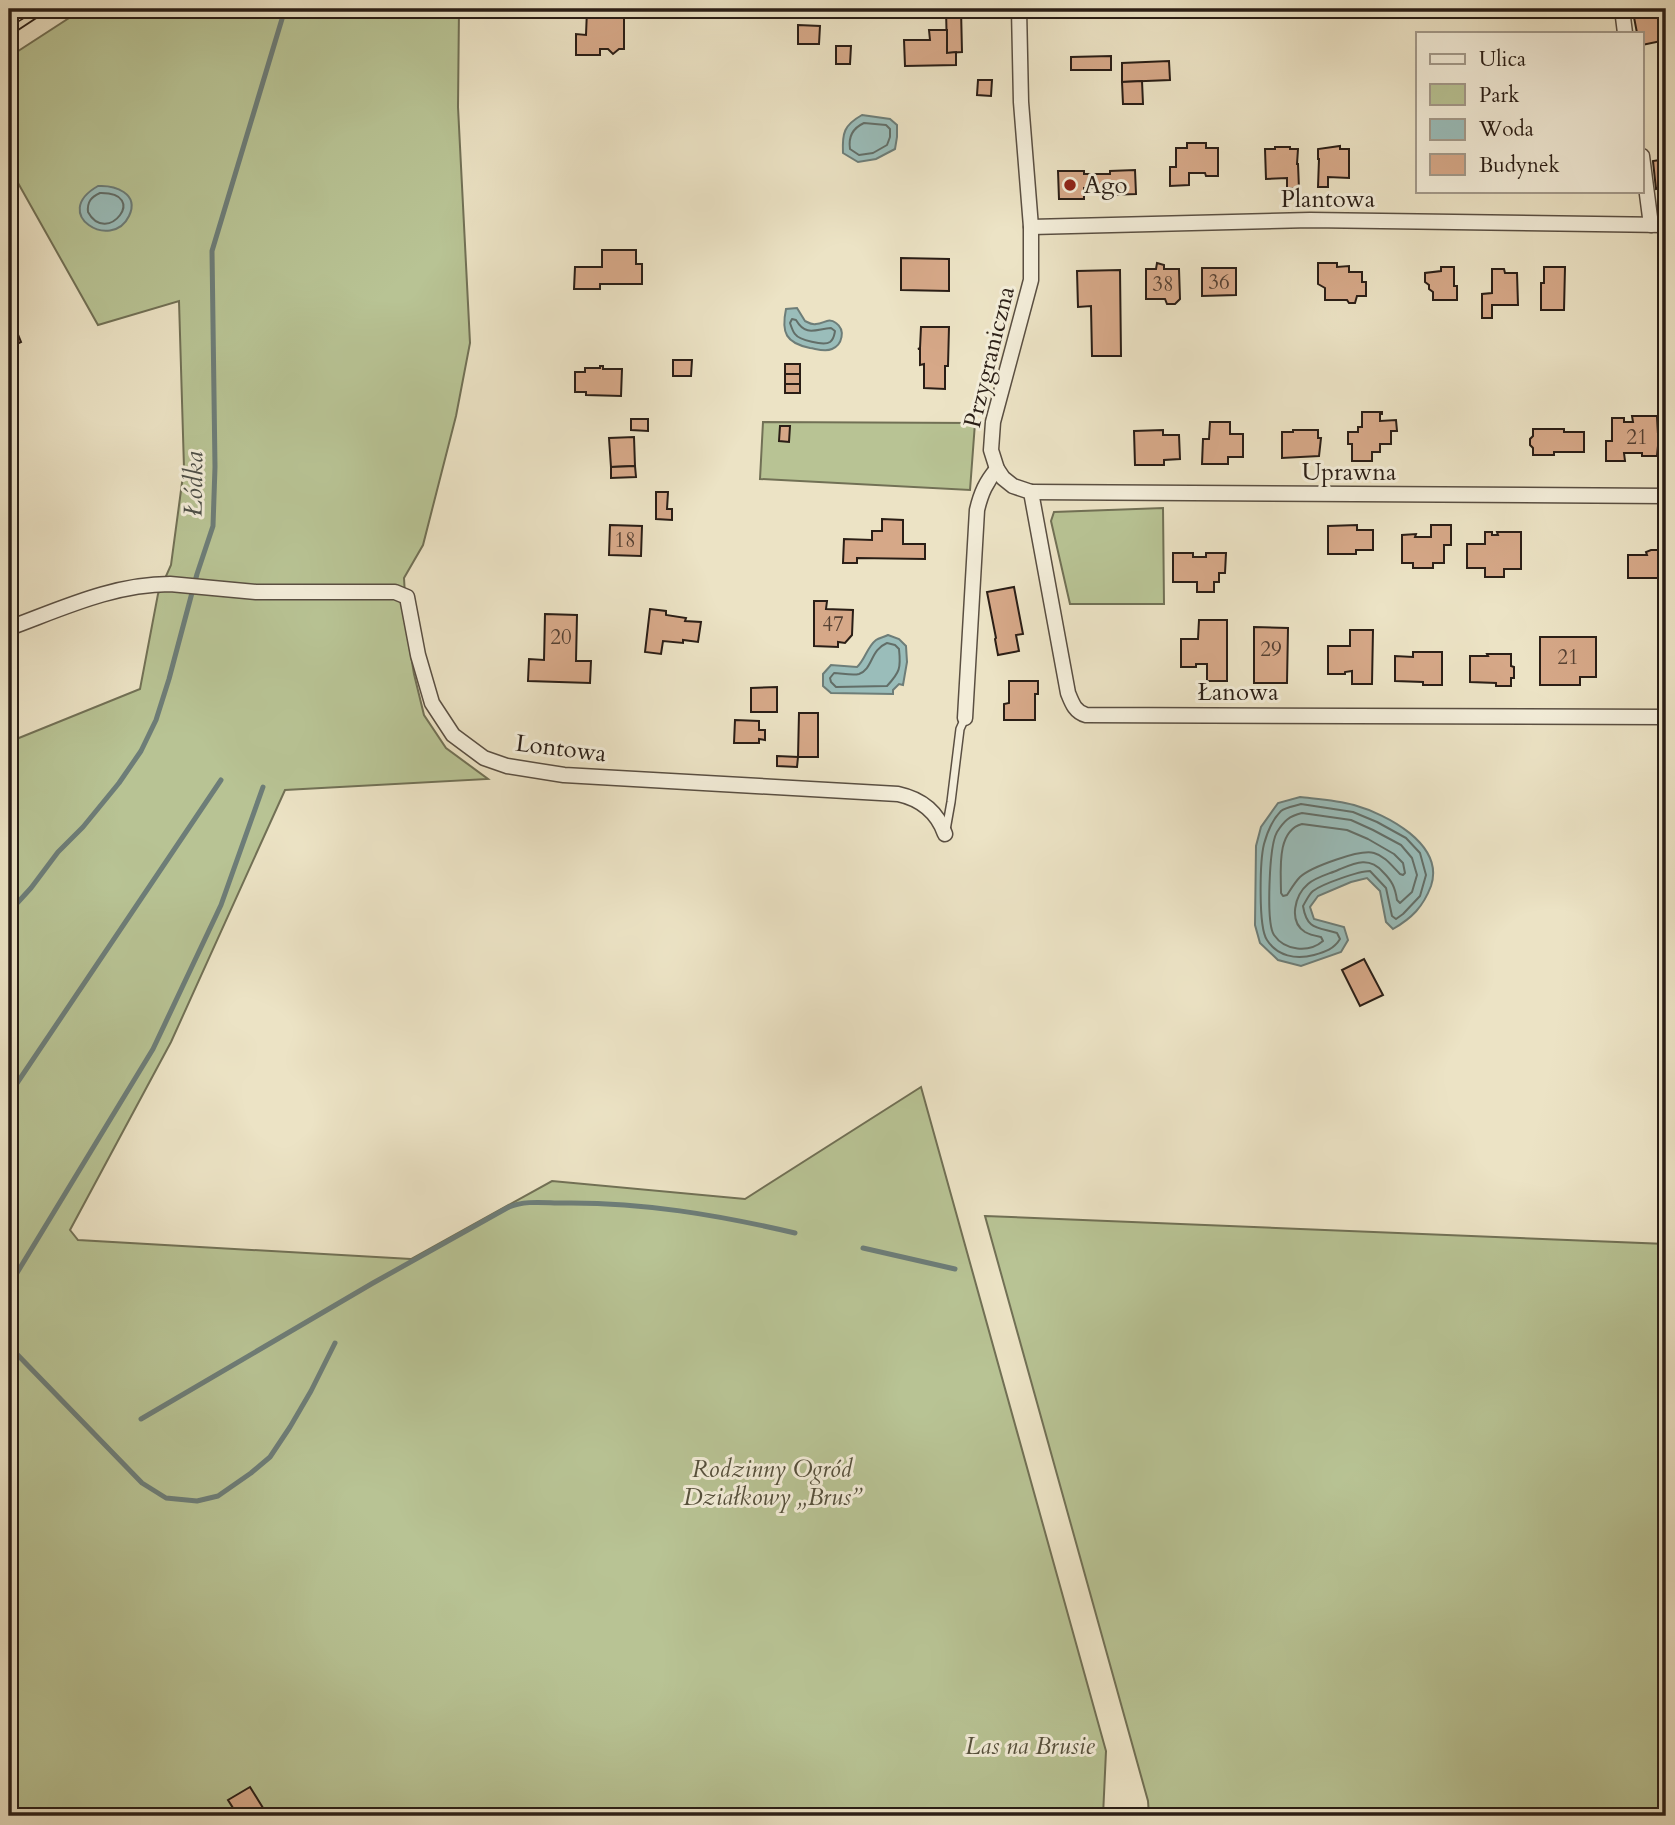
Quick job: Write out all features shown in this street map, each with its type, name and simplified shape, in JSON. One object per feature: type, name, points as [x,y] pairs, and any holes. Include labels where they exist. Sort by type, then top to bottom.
[{"type":"main road","points":[[9,14],[17,9]]},
{"type":"street","name":"Przygraniczna","points":[[997,469],[991,450],[993,422],[1031,280],[1031,227],[1021,102],[1019,9]]},
{"type":"street","points":[[1622,9],[1625,32]]},
{"type":"street","points":[[1644,164],[1659,225]]},
{"type":"street","name":"Plantowa","points":[[1031,227],[1310,220],[1659,225]]},
{"type":"street","points":[[965,718],[977,510],[981,494],[988,479],[997,469],[1013,486],[1031,492]]},
{"type":"street","name":"Uprawna","points":[[1031,492],[1666,496]]},
{"type":"street","name":"Łanowa","points":[[1031,492],[1068,693],[1079,713],[1666,716]]},
{"type":"street","name":"Lontowa","points":[[9,628],[122,588],[170,584],[256,592],[395,592],[407,597],[418,655],[432,703],[453,735],[484,758],[507,766],[564,775],[898,794],[910,796],[930,808],[942,824],[945,834]]},
{"type":"lane","points":[[945,834],[960,729],[965,718]]},
{"type":"green space","points":[[83,9],[459,9],[458,107],[470,343],[456,416],[423,545],[404,578],[407,631],[424,715],[446,748],[488,779],[285,790],[171,1042],[70,1230],[78,1240],[411,1259],[552,1181],[745,1199],[921,1087],[1106,1751],[1103,1816],[9,1816],[9,742],[140,689],[158,594],[171,565],[184,468],[179,301],[98,325],[9,167],[9,57]]},
{"type":"green space","points":[[763,422],[975,423],[970,490],[760,479]]},
{"type":"green space","points":[[1163,508],[1164,604],[1070,604],[1051,521],[1054,512]]},
{"type":"green space","points":[[985,1216],[1666,1244],[1666,1816],[1149,1816],[1148,1801]]},
{"type":"water","points":[[862,115],[890,119],[897,125],[895,149],[876,159],[858,162],[843,153],[845,130]]},
{"type":"water","points":[[98,186],[118,189],[131,201],[129,216],[121,226],[99,230],[89,225],[82,217],[80,208],[85,197]]},
{"type":"water","points":[[797,308],[810,324],[828,321],[836,323],[842,333],[838,344],[832,349],[824,350],[802,346],[791,340],[784,325],[786,309]]},
{"type":"water","points":[[888,635],[899,639],[906,646],[907,662],[903,685],[899,684],[893,694],[831,693],[823,686],[823,674],[831,665],[857,667],[873,643]]},
{"type":"water","points":[[1300,797],[1354,805],[1396,824],[1421,844],[1433,871],[1431,886],[1420,906],[1406,921],[1393,929],[1386,922],[1380,891],[1367,878],[1318,896],[1310,907],[1314,919],[1344,927],[1348,940],[1341,952],[1301,966],[1278,960],[1260,943],[1255,925],[1256,846],[1261,827],[1278,803]]},
{"type":"building","points":[[799,9],[829,9],[828,18],[799,18]]},
{"type":"building","points":[[946,9],[961,9],[962,52],[947,53]]},
{"type":"building","points":[[1088,9],[1144,9],[1144,17],[1088,17]]},
{"type":"building","points":[[1665,9],[1666,40],[1644,45],[1644,32],[1637,32],[1633,12]]},
{"type":"building","points":[[587,10],[624,10],[624,49],[613,54],[608,49],[600,49],[600,55],[576,55],[576,34],[586,35]]},
{"type":"building","points":[[798,25],[820,26],[819,44],[798,44]]},
{"type":"building","points":[[929,30],[947,30],[947,53],[956,52],[956,65],[905,66],[904,40],[930,40]]},
{"type":"building","points":[[836,46],[851,46],[850,64],[836,64]]},
{"type":"building","points":[[1111,56],[1111,70],[1071,70],[1071,57]]},
{"type":"building","points":[[1169,61],[1170,80],[1122,82],[1122,63]]},
{"type":"building","points":[[978,80],[992,80],[991,96],[977,95]]},
{"type":"building","points":[[1142,81],[1143,104],[1123,104],[1122,82]]},
{"type":"building","points":[[1187,143],[1206,143],[1206,148],[1218,148],[1218,176],[1189,173],[1189,185],[1170,186],[1170,167],[1176,167],[1176,148],[1187,148]]},
{"type":"building","points":[[1340,146],[1340,149],[1349,149],[1349,178],[1328,177],[1328,187],[1318,187],[1318,149]]},
{"type":"building","points":[[1265,149],[1298,149],[1299,189],[1287,188],[1287,178],[1266,179]]},
{"type":"building","points":[[1666,159],[1666,187],[1656,189],[1653,161]]},
{"type":"building","points":[[1135,170],[1136,194],[1107,195],[1107,188],[1084,188],[1084,199],[1059,199],[1058,171],[1110,174],[1110,171]]},
{"type":"building","points":[[602,250],[636,250],[636,264],[642,264],[642,284],[600,284],[600,289],[574,289],[575,267],[602,267]]},
{"type":"building","points":[[901,258],[949,259],[949,291],[901,290]]},
{"type":"building","points":[[1157,263],[1164,265],[1164,269],[1179,269],[1180,299],[1175,304],[1167,304],[1165,299],[1146,299],[1146,269],[1156,269]]},
{"type":"building","points":[[1318,263],[1337,263],[1337,267],[1349,266],[1349,272],[1362,272],[1362,282],[1366,282],[1366,296],[1357,296],[1355,303],[1349,303],[1347,300],[1325,300],[1325,288],[1318,284]]},
{"type":"building","points":[[1441,267],[1454,267],[1457,300],[1433,300],[1433,292],[1425,282],[1425,273],[1441,271]]},
{"type":"building","points":[[1544,267],[1565,267],[1564,310],[1541,310]]},
{"type":"building","points":[[1202,268],[1236,268],[1236,295],[1202,296]]},
{"type":"building","points":[[1492,269],[1517,273],[1518,305],[1492,305],[1492,318],[1482,318],[1482,294],[1492,293]]},
{"type":"building","points":[[1120,270],[1121,356],[1092,356],[1091,306],[1078,307],[1077,271]]},
{"type":"building","points":[[15,327],[21,342],[9,348],[9,329]]},
{"type":"building","points":[[921,327],[949,327],[945,389],[924,388],[924,364],[920,365],[918,349]]},
{"type":"building","points":[[673,360],[692,360],[691,376],[673,376]]},
{"type":"building","points":[[785,364],[800,364],[800,374],[785,374]]},
{"type":"building","points":[[603,366],[603,369],[622,369],[621,396],[575,392],[575,372],[585,372],[585,368]]},
{"type":"building","points":[[785,374],[800,374],[800,384],[785,384]]},
{"type":"building","points":[[785,384],[800,384],[800,393],[785,393]]},
{"type":"building","points":[[1362,412],[1382,412],[1380,421],[1396,420],[1397,431],[1391,431],[1391,444],[1380,444],[1380,452],[1372,452],[1372,461],[1352,461],[1352,444],[1348,444],[1348,432],[1358,432],[1358,427],[1362,427]]},
{"type":"building","points":[[1632,416],[1657,416],[1662,446],[1658,446],[1657,456],[1624,453],[1625,461],[1606,461],[1606,441],[1612,441],[1612,418],[1624,418],[1624,422],[1633,422]]},
{"type":"building","points":[[631,419],[648,419],[648,431],[631,430]]},
{"type":"building","points":[[1210,422],[1230,422],[1230,434],[1243,434],[1243,457],[1228,457],[1228,464],[1202,464],[1203,439],[1209,439]]},
{"type":"building","points":[[780,426],[790,426],[789,442],[779,441]]},
{"type":"building","points":[[1533,429],[1584,432],[1584,452],[1533,455],[1530,439]]},
{"type":"building","points":[[1163,430],[1163,435],[1179,435],[1180,459],[1164,460],[1164,465],[1135,465],[1134,431]]},
{"type":"building","points":[[1318,430],[1318,438],[1321,438],[1319,456],[1282,458],[1282,432]]},
{"type":"building","points":[[634,437],[635,466],[611,467],[609,438]]},
{"type":"building","points":[[635,466],[636,477],[611,478],[611,467]]},
{"type":"building","points":[[656,492],[668,492],[667,509],[672,509],[672,520],[656,519]]},
{"type":"building","points":[[882,519],[903,520],[903,544],[925,544],[925,559],[857,558],[857,563],[843,563],[844,539],[872,540],[872,531],[882,531]]},
{"type":"building","points":[[610,525],[642,526],[641,556],[609,555]]},
{"type":"building","points":[[1357,525],[1357,530],[1373,530],[1373,550],[1356,550],[1356,554],[1328,554],[1328,526]]},
{"type":"building","points":[[1431,525],[1451,525],[1451,545],[1444,545],[1444,563],[1433,563],[1433,568],[1413,568],[1413,563],[1402,563],[1402,535],[1431,537]]},
{"type":"building","points":[[1485,532],[1498,535],[1497,532],[1521,532],[1521,569],[1504,569],[1504,577],[1485,577],[1485,568],[1467,568],[1467,544],[1485,544]]},
{"type":"building","points":[[1658,550],[1662,555],[1666,555],[1666,578],[1628,578],[1628,555],[1647,555],[1646,552]]},
{"type":"building","points":[[1173,553],[1193,553],[1193,557],[1206,557],[1206,553],[1226,553],[1225,573],[1219,573],[1219,582],[1214,582],[1214,592],[1197,592],[1197,582],[1173,582]]},
{"type":"building","points":[[1014,587],[1023,634],[1016,635],[1019,651],[998,655],[987,592]]},
{"type":"building","points":[[814,601],[827,601],[826,609],[853,610],[852,635],[845,643],[838,642],[838,647],[814,646]]},
{"type":"building","points":[[650,609],[666,611],[666,615],[686,618],[685,621],[701,622],[698,642],[663,641],[661,654],[645,652]]},
{"type":"building","points":[[545,614],[577,615],[576,661],[591,661],[590,683],[528,681],[529,659],[544,660]]},
{"type":"building","points":[[1199,620],[1227,620],[1227,681],[1207,681],[1207,664],[1181,667],[1181,639],[1198,639]]},
{"type":"building","points":[[1254,627],[1288,628],[1287,683],[1254,683]]},
{"type":"building","points":[[1350,630],[1373,630],[1372,684],[1352,684],[1352,671],[1345,674],[1328,674],[1328,646],[1350,646]]},
{"type":"building","points":[[1540,637],[1596,637],[1596,677],[1580,677],[1580,685],[1540,685]]},
{"type":"building","points":[[1413,652],[1442,652],[1442,685],[1395,681],[1395,656],[1413,657]]},
{"type":"building","points":[[1487,654],[1511,654],[1514,678],[1511,678],[1511,686],[1470,682],[1470,656],[1488,656]]},
{"type":"building","points":[[1009,681],[1038,681],[1035,720],[1004,720],[1004,704],[1009,703]]},
{"type":"building","points":[[777,687],[777,712],[751,712],[751,688]]},
{"type":"building","points":[[799,713],[818,713],[818,757],[798,757]]},
{"type":"building","points":[[735,720],[759,721],[759,730],[765,730],[765,740],[759,739],[759,743],[734,743]]},
{"type":"building","points":[[777,756],[798,757],[797,767],[777,766]]},
{"type":"building","points":[[1364,959],[1383,995],[1360,1006],[1342,970]]},
{"type":"building","points":[[250,1787],[268,1816],[225,1816],[223,1814],[233,1808],[228,1800]]},
{"type":"waterway","name":"Łódka","points":[[9,912],[58,852],[83,827],[141,751],[156,720],[169,679],[197,574],[213,526],[215,467],[212,251],[285,9]]},
{"type":"waterway","points":[[9,1095],[221,780]]},
{"type":"waterway","points":[[9,1286],[153,1049],[221,905],[263,787]]},
{"type":"waterway","points":[[141,1419],[373,1283],[509,1207],[522,1203],[592,1203],[651,1207],[709,1215],[795,1233]]},
{"type":"waterway","points":[[863,1248],[955,1269]]},
{"type":"waterway","points":[[9,1346],[142,1483],[166,1498],[197,1501],[218,1496],[270,1457],[311,1391],[335,1343]]},
{"type":"tram line","points":[[9,36],[50,9]]},
{"type":"place","name":"Ago","points":[[1070,185]]},
{"type":"park label","name":"Rodzinny Ogród Działkowy „Brus”","points":[[772,1483]]},
{"type":"park label","name":"Las na Brusie","points":[[1030,1746]]}]
